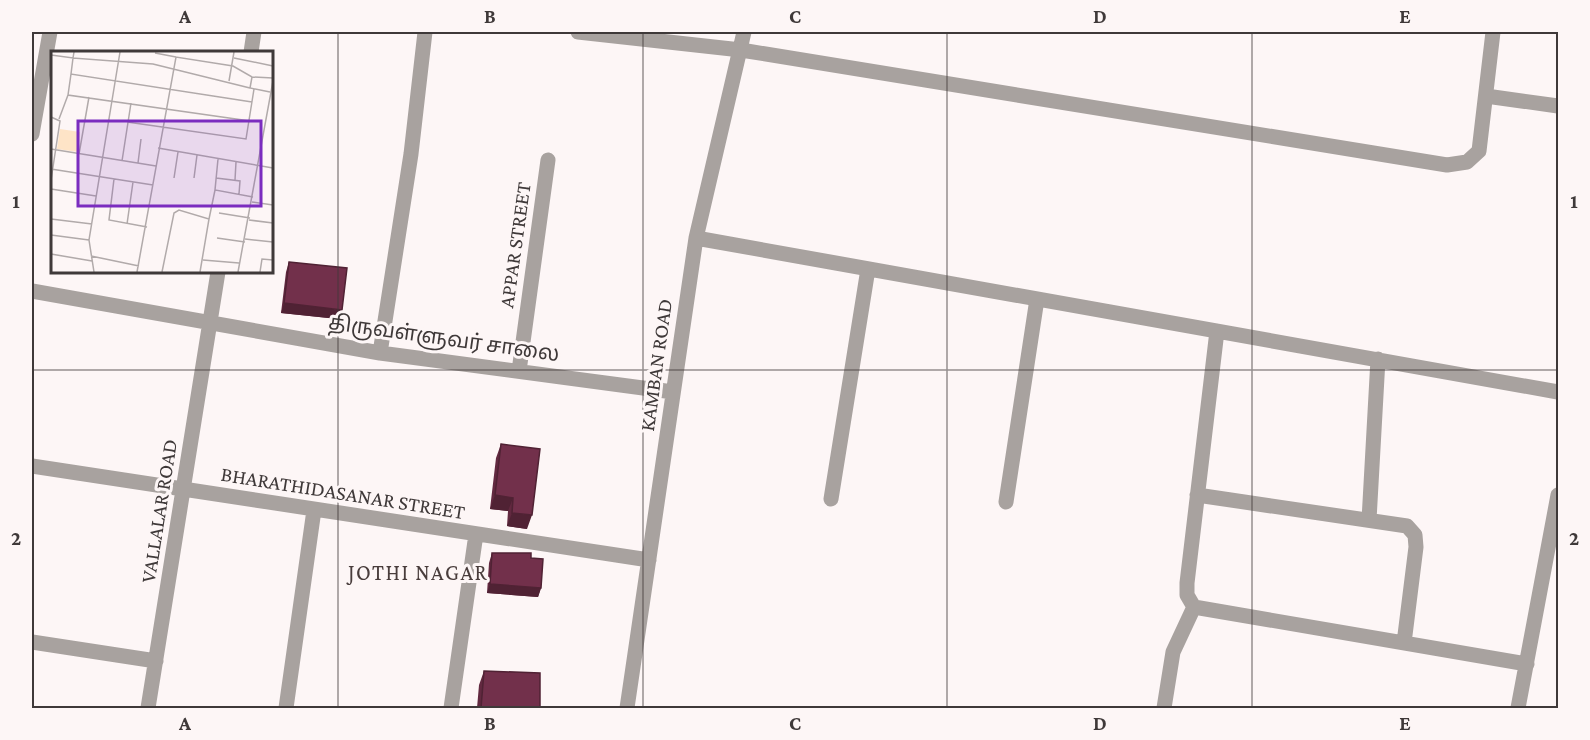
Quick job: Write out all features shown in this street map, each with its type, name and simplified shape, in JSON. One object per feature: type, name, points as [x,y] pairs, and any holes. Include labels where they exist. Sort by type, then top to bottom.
[{"type":"street","points":[[32,134],[50,32]]},
{"type":"street","points":[[251,51],[254,32]]},
{"type":"street","points":[[380,353],[411,154],[425,32]]},
{"type":"street","points":[[578,32],[741,50],[1447,165],[1467,162],[1479,151],[1492,32]]},
{"type":"street","name":"KAMBAN ROAD","points":[[627,708],[696,238],[744,32]]},
{"type":"street","points":[[1486,96],[1558,106]]},
{"type":"street","name":"APPAR STREET","points":[[519,371],[548,160]]},
{"type":"street","points":[[696,238],[1558,392]]},
{"type":"street","points":[[831,499],[868,268]]},
{"type":"street","name":"VALLALAR ROAD","points":[[148,708],[218,273]]},
{"type":"street","name":"திருவள்ளுவர் சாலை","points":[[32,291],[380,353],[673,392]]},
{"type":"street","points":[[1006,502],[1037,298]]},
{"type":"street","points":[[1217,331],[1187,583],[1187,596],[1194,607],[1527,664]]},
{"type":"street","points":[[1369,520],[1378,360]]},
{"type":"street","name":"BHARATHIDASANAR STREET","points":[[32,466],[649,560]]},
{"type":"street","points":[[1197,495],[1407,526],[1415,534],[1416,546],[1404,643]]},
{"type":"street","points":[[1518,708],[1558,495]]},
{"type":"street","points":[[286,708],[314,510]]},
{"type":"street","points":[[451,708],[476,534]]},
{"type":"street","points":[[1164,708],[1173,652],[1194,607]]},
{"type":"street","points":[[32,642],[156,661]]},
{"type":"building","points":[[289,262],[347,268],[342,310],[284,303]]},
{"type":"building","points":[[501,444],[540,449],[532,515],[512,513],[513,498],[495,495]]},
{"type":"building","points":[[492,553],[531,553],[531,558],[543,559],[541,588],[490,584]]},
{"type":"building","points":[[484,671],[540,673],[540,708],[481,708]]},
{"type":"district","name":"JOTHI NAGAR","points":[[418,572]]}]
